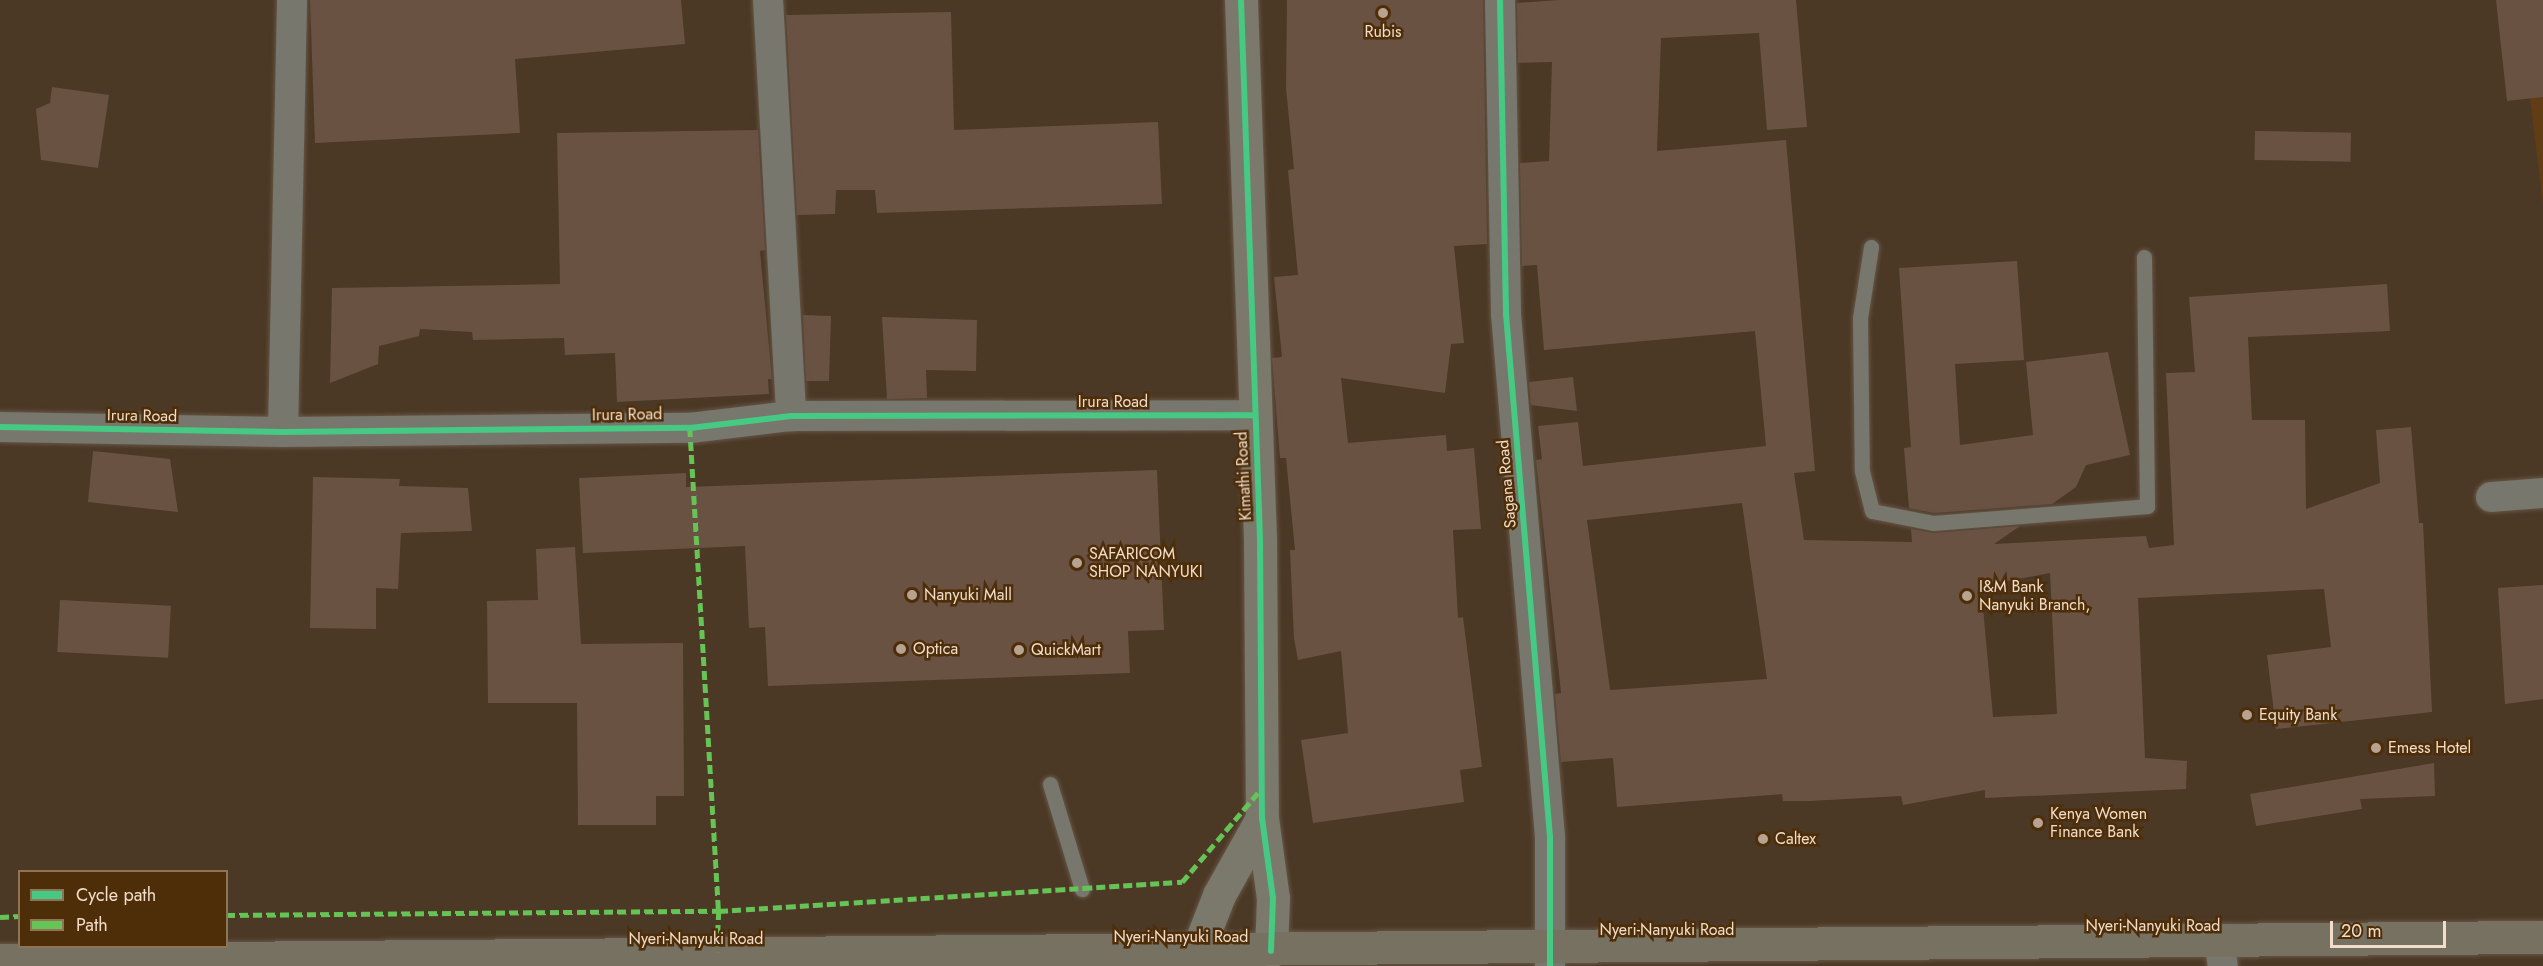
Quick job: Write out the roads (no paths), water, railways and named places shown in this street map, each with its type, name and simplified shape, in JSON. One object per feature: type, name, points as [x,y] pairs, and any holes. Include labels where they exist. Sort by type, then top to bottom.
[{"type":"highway","name":"Nyeri-Nanyuki Road","points":[[0,960],[152,962],[941,960],[1198,949],[1551,955],[2221,952],[2543,937]]},
{"type":"street","points":[[283,432],[292,0]]},
{"type":"street","points":[[768,0],[790,416]]},
{"type":"street","name":"Kimathi Road","points":[[1241,0],[1255,415],[1262,818],[1273,898],[1271,951]]},
{"type":"street","name":"Sagana Road","points":[[1500,0],[1506,314],[1550,837],[1551,955]]},
{"type":"street","name":"Irura Road","points":[[0,427],[283,432],[690,428],[790,416],[1255,415]]},
{"type":"street","points":[[2491,496],[2543,493]]},
{"type":"street","points":[[1198,949],[1219,895],[1262,818]]},
{"type":"lane","points":[[1871,248],[1860,318],[1862,471],[1872,511],[1934,523],[2147,506],[2144,257]]},
{"type":"lane","points":[[1050,784],[1082,889]]},
{"type":"place","name":"Rubis","points":[[1383,13]]},
{"type":"place","name":"SAFARICOM SHOP NANYUKI","points":[[1077,563]]},
{"type":"place","name":"Nanyuki Mall","points":[[912,595]]},
{"type":"place","name":"I&M Bank Nanyuki Branch,","points":[[1967,596]]},
{"type":"place","name":"Optica","points":[[901,649]]},
{"type":"place","name":"QuickMart","points":[[1019,650]]},
{"type":"place","name":"Equity Bank","points":[[2247,715]]},
{"type":"place","name":"Emess Hotel","points":[[2376,748]]},
{"type":"place","name":"Kenya Women Finance Bank","points":[[2038,823]]},
{"type":"place","name":"Caltex","points":[[1763,839]]}]
